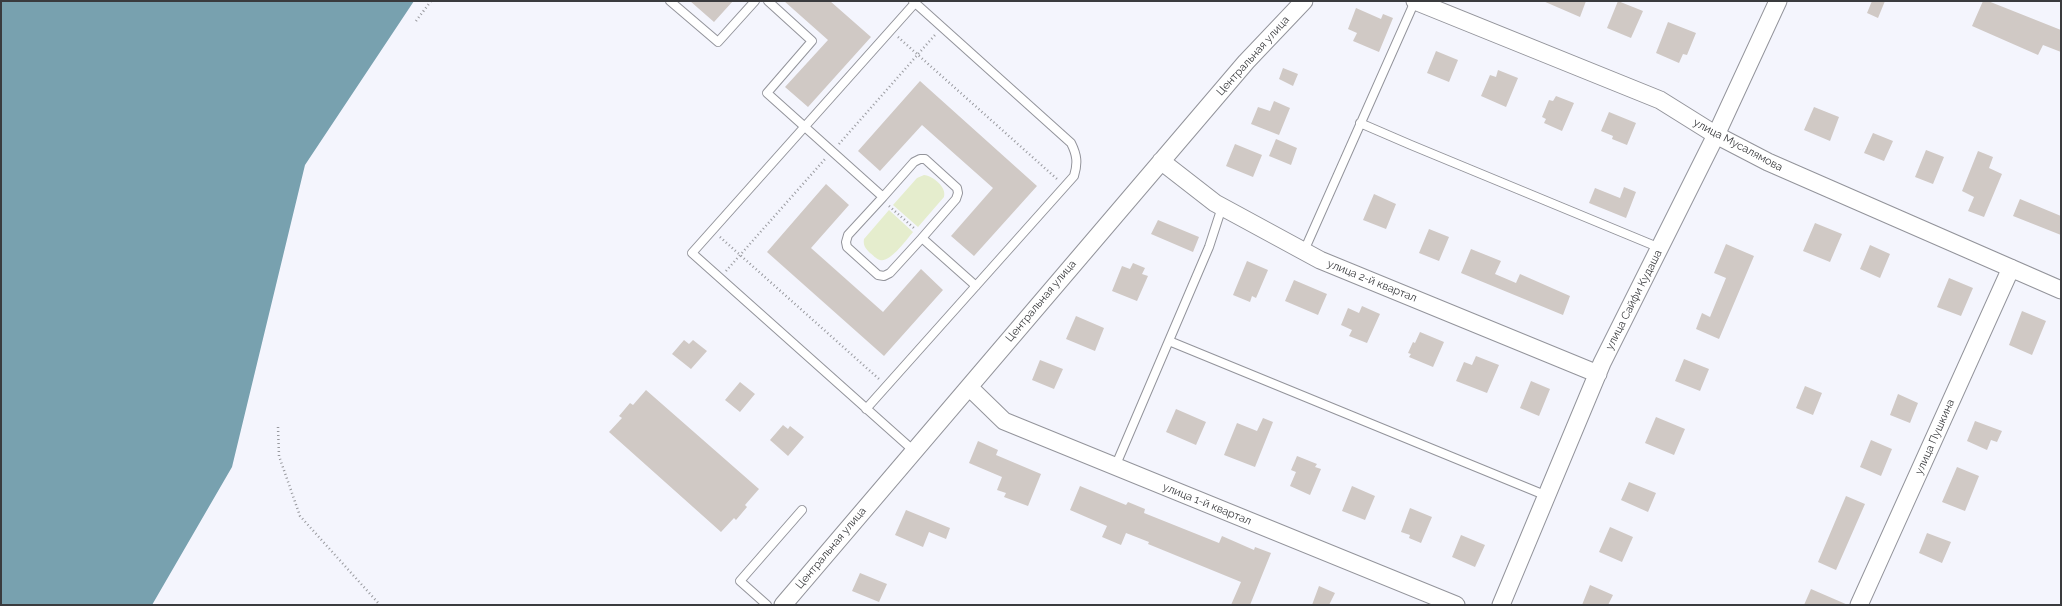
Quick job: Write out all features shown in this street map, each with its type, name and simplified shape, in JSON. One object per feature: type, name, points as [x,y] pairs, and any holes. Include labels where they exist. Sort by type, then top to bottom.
[{"type":"street","name":"Центральная улица","points":[[783,605],[1246,62],[1304,1]]},
{"type":"street","name":"улица Мусалямова","points":[[1415,1],[1660,100],[1716,135],[1768,162],[2061,290]]},
{"type":"street","name":"улица Сайфи Кудаша","points":[[1501,605],[1598,374],[1716,135],[1778,1]]},
{"type":"street","name":"улица 2-й квартал","points":[[1161,161],[1222,207],[1304,251],[1598,374]]},
{"type":"street","name":"улица Пушкина","points":[[1859,605],[2011,268]]},
{"type":"street","name":"улица 1-й квартал","points":[[968,387],[1004,421],[1456,605]]},
{"type":"lane","points":[[670,1],[718,42],[755,1]]},
{"type":"lane","points":[[768,1],[812,40],[767,94],[882,198]]},
{"type":"lane","points":[[1304,251],[1415,1]]},
{"type":"lane","points":[[866,409],[1074,176],[1077,167],[1077,158],[1071,143],[914,2],[692,253],[866,409],[914,451]]},
{"type":"lane","points":[[1360,123],[1660,248]]},
{"type":"lane","points":[[920,159],[925,159],[957,188],[958,193],[956,199],[890,273],[884,276],[878,275],[847,247],[846,242],[848,235],[882,198],[914,162],[920,159]]},
{"type":"lane","points":[[1115,467],[1209,247],[1222,207]]},
{"type":"lane","points":[[922,237],[976,286]]},
{"type":"lane","points":[[1169,341],[1547,496]]},
{"type":"lane","points":[[767,605],[740,581],[802,510]]},
{"type":"path","points":[[416,21],[431,1]]},
{"type":"path","points":[[890,30],[1065,186]]},
{"type":"path","points":[[882,198],[922,237]]},
{"type":"path","points":[[712,230],[887,386]]},
{"type":"path","points":[[278,427],[279,456],[300,516],[380,605]]},
{"type":"green space","points":[[924,175],[931,177],[941,186],[944,197],[918,227],[893,205],[917,178]]},
{"type":"green space","points":[[889,210],[913,232],[903,245],[889,258],[880,260],[867,250],[864,245],[864,239]]},
{"type":"water","points":[[1,1],[414,1],[305,165],[232,467],[152,605],[1,605]]},
{"type":"building","points":[[690,1],[733,1],[714,22]]},
{"type":"building","points":[[784,1],[830,1],[871,37],[808,107],[785,87],[828,40]]},
{"type":"building","points":[[1543,1],[1586,1],[1580,17]]},
{"type":"building","points":[[1618,1],[1643,11],[1631,38],[1607,28]]},
{"type":"building","points":[[1872,1],[1885,1],[1878,18],[1867,13]]},
{"type":"building","points":[[1983,1],[1988,1],[2061,30],[2061,52],[2043,45],[2038,55],[1972,26]]},
{"type":"building","points":[[1356,8],[1381,19],[1383,14],[1393,18],[1379,52],[1353,41],[1357,33],[1348,29]]},
{"type":"building","points":[[1668,22],[1696,33],[1687,55],[1683,54],[1679,63],[1656,53]]},
{"type":"building","points":[[1436,51],[1458,60],[1449,82],[1427,73]]},
{"type":"building","points":[[1283,68],[1298,74],[1293,86],[1279,79]]},
{"type":"building","points":[[1498,70],[1518,78],[1506,107],[1481,96],[1490,75],[1496,77]]},
{"type":"building","points":[[920,81],[1037,186],[974,256],[951,236],[993,188],[922,125],[880,171],[858,151]]},
{"type":"building","points":[[1556,96],[1574,103],[1562,131],[1544,123],[1546,119],[1542,117],[1549,100],[1553,101]]},
{"type":"building","points":[[1274,101],[1290,108],[1279,135],[1251,124],[1258,107],[1270,111]]},
{"type":"building","points":[[1814,107],[1839,117],[1830,141],[1804,130]]},
{"type":"building","points":[[1609,112],[1636,123],[1627,145],[1612,139],[1613,136],[1601,131]]},
{"type":"building","points":[[1873,133],[1893,141],[1884,161],[1864,153]]},
{"type":"building","points":[[1276,139],[1297,148],[1291,165],[1269,156]]},
{"type":"building","points":[[1235,144],[1262,155],[1253,177],[1226,166]]},
{"type":"building","points":[[1926,150],[1944,157],[1933,184],[1915,177]]},
{"type":"building","points":[[1978,151],[1993,157],[1989,168],[2002,174],[1984,217],[1968,211],[1974,197],[1962,191]]},
{"type":"building","points":[[826,184],[849,205],[811,248],[883,312],[921,269],[943,290],[884,356],[767,252]]},
{"type":"building","points":[[1624,187],[1636,192],[1626,218],[1589,203],[1595,188],[1620,198]]},
{"type":"building","points":[[1374,194],[1396,204],[1386,229],[1363,220]]},
{"type":"building","points":[[2020,199],[2061,216],[2061,235],[2013,216]]},
{"type":"building","points":[[1158,220],[1199,237],[1193,252],[1151,234]]},
{"type":"building","points":[[1815,223],[1842,234],[1830,262],[1803,251]]},
{"type":"building","points":[[1429,229],[1449,237],[1439,261],[1419,253]]},
{"type":"building","points":[[1726,244],[1754,256],[1719,339],[1696,329],[1702,313],[1710,317],[1726,278],[1714,273]]},
{"type":"building","points":[[1870,245],[1890,254],[1880,278],[1860,269]]},
{"type":"building","points":[[1471,249],[1501,261],[1495,274],[1516,283],[1520,274],[1570,296],[1563,315],[1461,273]]},
{"type":"building","points":[[1247,261],[1268,270],[1256,298],[1252,296],[1250,302],[1233,295]]},
{"type":"building","points":[[1133,263],[1145,268],[1142,274],[1148,276],[1137,301],[1112,291],[1122,266],[1130,269]]},
{"type":"building","points":[[1949,278],[1973,288],[1961,316],[1937,307]]},
{"type":"building","points":[[1294,280],[1327,294],[1318,315],[1285,301]]},
{"type":"building","points":[[1362,306],[1380,314],[1367,343],[1349,336],[1352,330],[1341,325],[1348,308],[1359,313]]},
{"type":"building","points":[[2022,311],[2046,321],[2032,355],[2009,345]]},
{"type":"building","points":[[1076,316],[1104,328],[1095,351],[1066,339]]},
{"type":"building","points":[[1420,332],[1444,342],[1433,367],[1409,357],[1411,354],[1408,353]]},
{"type":"building","points":[[684,340],[689,344],[693,340],[707,351],[691,369],[672,354]]},
{"type":"building","points":[[1476,356],[1499,365],[1487,393],[1456,381],[1464,362],[1472,365]]},
{"type":"building","points":[[1684,359],[1709,369],[1700,391],[1675,381]]},
{"type":"building","points":[[1040,360],[1063,369],[1054,389],[1032,380]]},
{"type":"building","points":[[1531,381],[1550,389],[1539,416],[1520,408]]},
{"type":"building","points":[[740,382],[755,394],[740,412],[725,400]]},
{"type":"building","points":[[1805,386],[1822,393],[1813,415],[1796,408]]},
{"type":"building","points":[[646,390],[759,489],[745,505],[747,507],[736,520],[734,518],[721,532],[609,432],[622,418],[619,416],[630,403],[633,405]]},
{"type":"building","points":[[1898,394],[1918,403],[1910,423],[1890,415]]},
{"type":"building","points":[[1176,409],[1206,422],[1196,445],[1166,432]]},
{"type":"building","points":[[1656,417],[1685,429],[1674,455],[1645,443]]},
{"type":"building","points":[[1263,418],[1273,422],[1255,467],[1224,455],[1237,423],[1257,431]]},
{"type":"building","points":[[1975,421],[2002,431],[1997,442],[1991,440],[1987,450],[1967,441]]},
{"type":"building","points":[[783,425],[788,429],[790,426],[804,437],[788,456],[770,440]]},
{"type":"building","points":[[1871,440],[1892,449],[1881,476],[1860,467]]},
{"type":"building","points":[[978,441],[998,450],[996,455],[1041,474],[1028,506],[1004,497],[1006,493],[997,490],[1002,477],[969,463]]},
{"type":"building","points":[[1297,456],[1317,464],[1315,467],[1321,469],[1310,495],[1290,486],[1296,472],[1291,470]]},
{"type":"building","points":[[1957,467],[1979,476],[1965,511],[1942,502]]},
{"type":"building","points":[[1629,482],[1656,493],[1648,512],[1621,500]]},
{"type":"building","points":[[1080,486],[1126,505],[1128,502],[1145,509],[1144,513],[1219,543],[1222,536],[1254,550],[1255,547],[1271,553],[1250,605],[1231,605],[1241,582],[1148,544],[1149,542],[1126,533],[1121,545],[1102,537],[1107,526],[1070,510]]},
{"type":"building","points":[[1352,486],[1375,496],[1365,520],[1342,511]]},
{"type":"building","points":[[1846,496],[1865,504],[1836,570],[1818,562]]},
{"type":"building","points":[[1410,508],[1432,517],[1421,543],[1409,538],[1410,535],[1401,532]]},
{"type":"building","points":[[906,510],[950,528],[946,539],[929,532],[923,547],[895,535]]},
{"type":"building","points":[[1610,527],[1633,537],[1622,562],[1599,552]]},
{"type":"building","points":[[1927,533],[1951,542],[1942,563],[1919,553]]},
{"type":"building","points":[[1461,535],[1485,545],[1475,567],[1452,557]]},
{"type":"building","points":[[860,573],[887,584],[879,602],[852,591]]},
{"type":"building","points":[[1590,585],[1613,595],[1608,605],[1582,605]]},
{"type":"building","points":[[1319,586],[1335,593],[1329,605],[1312,605]]},
{"type":"building","points":[[1811,589],[1848,605],[1804,605]]}]
